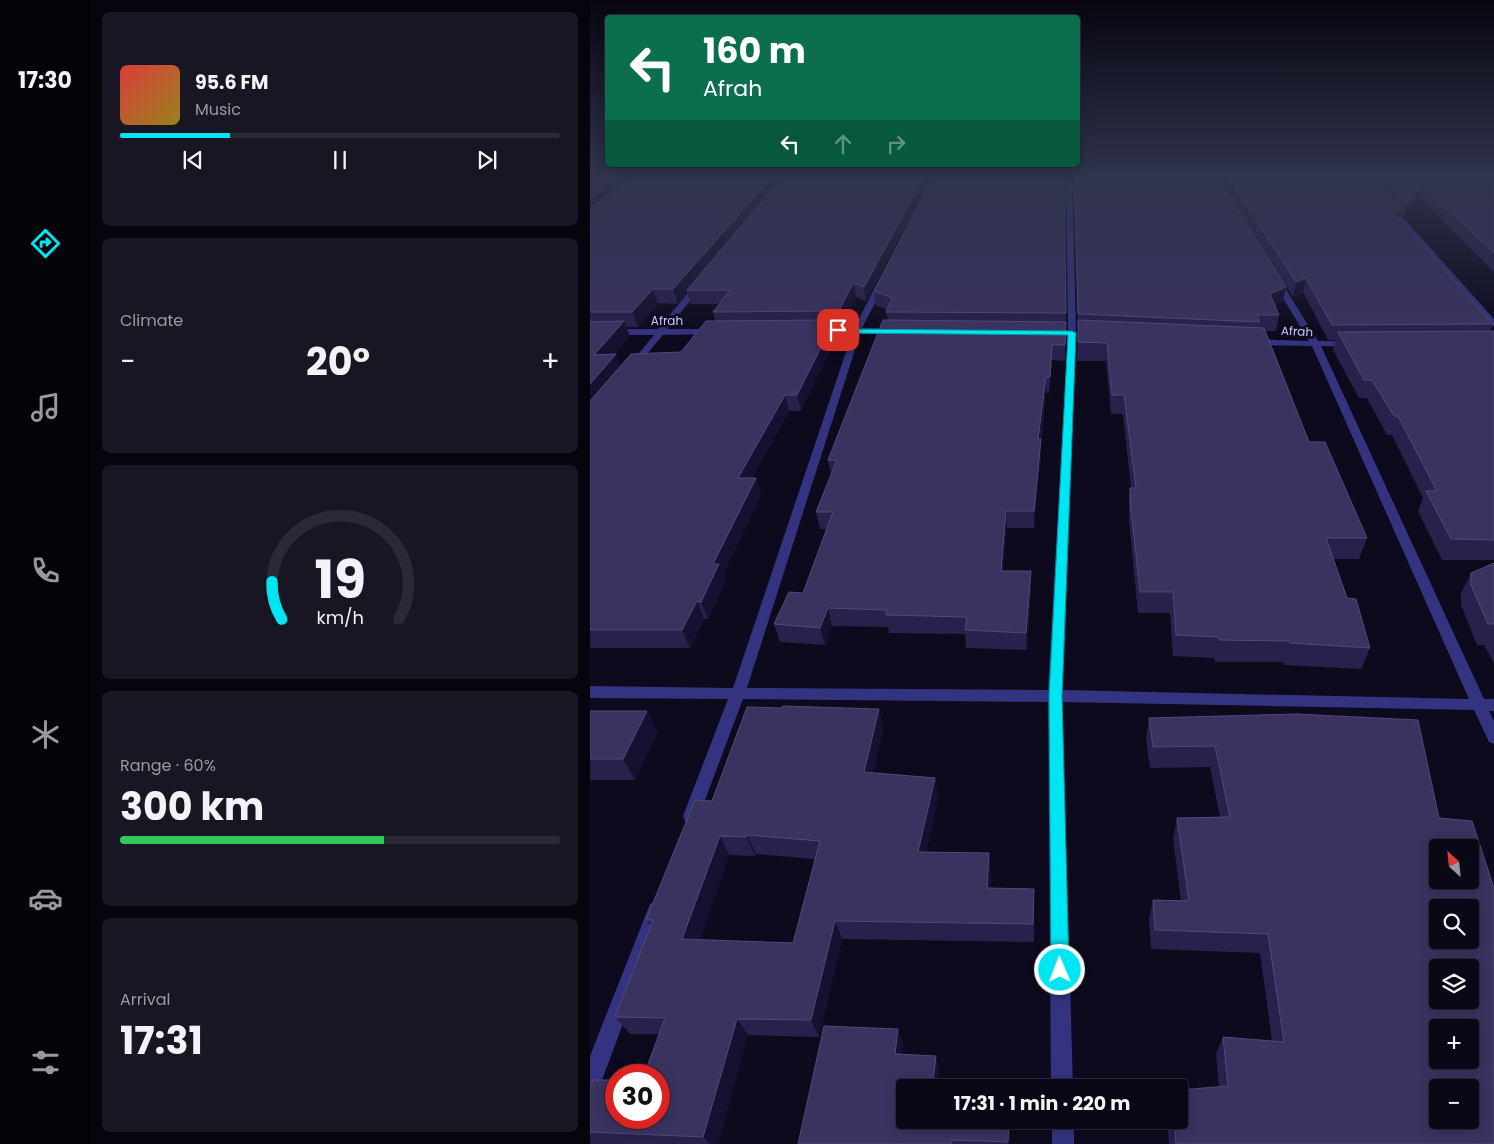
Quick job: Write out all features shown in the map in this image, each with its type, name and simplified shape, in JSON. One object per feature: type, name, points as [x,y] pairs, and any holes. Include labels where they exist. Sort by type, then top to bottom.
[{"type":"street","points":[[1062,1079],[1055,696],[1072,333],[1070,228]]},
{"type":"street","points":[[1409,228],[1494,324]]},
{"type":"street","points":[[1269,269],[1316,345],[1487,705],[1494,738]]},
{"type":"street","points":[[685,832],[738,693],[857,330],[888,270]]},
{"type":"street","points":[[625,375],[704,280]]},
{"type":"street","points":[[808,331],[906,331]]},
{"type":"street","name":"Afrah","points":[[590,332],[719,332]]},
{"type":"street","name":"Afrah","points":[[1238,341],[1316,345],[1366,344]]},
{"type":"street","points":[[590,692],[1055,696],[1487,705]]},
{"type":"street","points":[[590,1083],[660,897]]},
{"type":"street","points":[[1063,1129],[1063,1144]]},
{"type":"building","points":[[590,228],[727,228],[673,289],[653,289],[632,312],[590,312]]},
{"type":"building","points":[[739,228],[896,228],[864,287],[853,283],[839,311],[713,312],[730,290],[687,290]]},
{"type":"building","points":[[906,228],[1065,228],[1066,313],[886,312],[892,298],[874,291]]},
{"type":"building","points":[[1076,228],[1249,228],[1286,287],[1270,294],[1279,315],[1257,315],[1260,322],[1078,314]]},
{"type":"building","points":[[1261,228],[1407,228],[1493,324],[1332,325],[1306,278],[1296,282]]},
{"type":"building","points":[[1468,228],[1494,228],[1494,253]]},
{"type":"building","points":[[835,320],[797,395],[785,395],[738,478],[756,478],[713,564],[719,564],[701,602],[697,601],[682,630],[590,630],[590,401],[631,354],[681,352],[706,321]]},
{"type":"building","points":[[883,320],[1066,322],[1065,345],[1052,345],[1050,377],[1046,377],[1038,439],[1041,439],[1034,511],[1006,511],[1001,571],[1031,571],[1026,633],[965,630],[967,617],[886,615],[887,610],[828,608],[820,628],[774,624],[789,592],[803,593],[833,512],[816,512],[837,460],[828,460]]},
{"type":"building","points":[[1078,320],[1264,328],[1309,442],[1325,442],[1367,538],[1326,538],[1347,598],[1356,599],[1370,648],[1290,643],[1289,641],[1219,640],[1219,637],[1176,635],[1173,592],[1140,592],[1130,499],[1130,488],[1136,488],[1124,395],[1112,395],[1107,343],[1078,342]]},
{"type":"building","points":[[624,321],[594,355],[616,354],[590,384],[590,322]]},
{"type":"building","points":[[1494,331],[1494,540],[1451,539],[1426,491],[1437,491],[1398,416],[1394,416],[1372,380],[1364,380],[1338,332]]},
{"type":"building","points":[[1494,563],[1494,624],[1488,624],[1471,585],[1471,573]]},
{"type":"building","points":[[783,706],[879,709],[864,772],[935,778],[918,852],[989,853],[987,888],[1034,889],[1033,924],[835,921],[811,1020],[737,1019],[703,1137],[590,1132],[590,1088],[593,1080],[605,1080],[605,1129],[670,1129],[670,1064],[648,1064],[665,1018],[615,1017],[653,920],[646,920],[695,800],[712,801],[747,707],[782,708]],"holes":[[[747,835],[820,841],[793,943],[682,939],[720,836],[746,837]]]},
{"type":"building","points":[[590,711],[647,711],[623,759],[590,759]]},
{"type":"building","points":[[1296,714],[1418,720],[1439,818],[1472,821],[1478,839],[1429,839],[1429,889],[1479,889],[1479,842],[1494,888],[1494,1144],[1176,1144],[1175,1129],[1188,1129],[1188,1089],[1228,1086],[1223,1037],[1284,1042],[1268,934],[1155,930],[1153,900],[1189,901],[1177,818],[1230,817],[1215,746],[1153,747],[1149,718]]},
{"type":"building","points":[[824,1026],[898,1029],[895,1054],[936,1056],[933,1079],[896,1079],[896,1129],[1009,1129],[1008,1142],[951,1140],[951,1144],[798,1144]]},
{"type":"route","points":[[838,330],[1072,333],[1055,696],[1060,970]]}]
